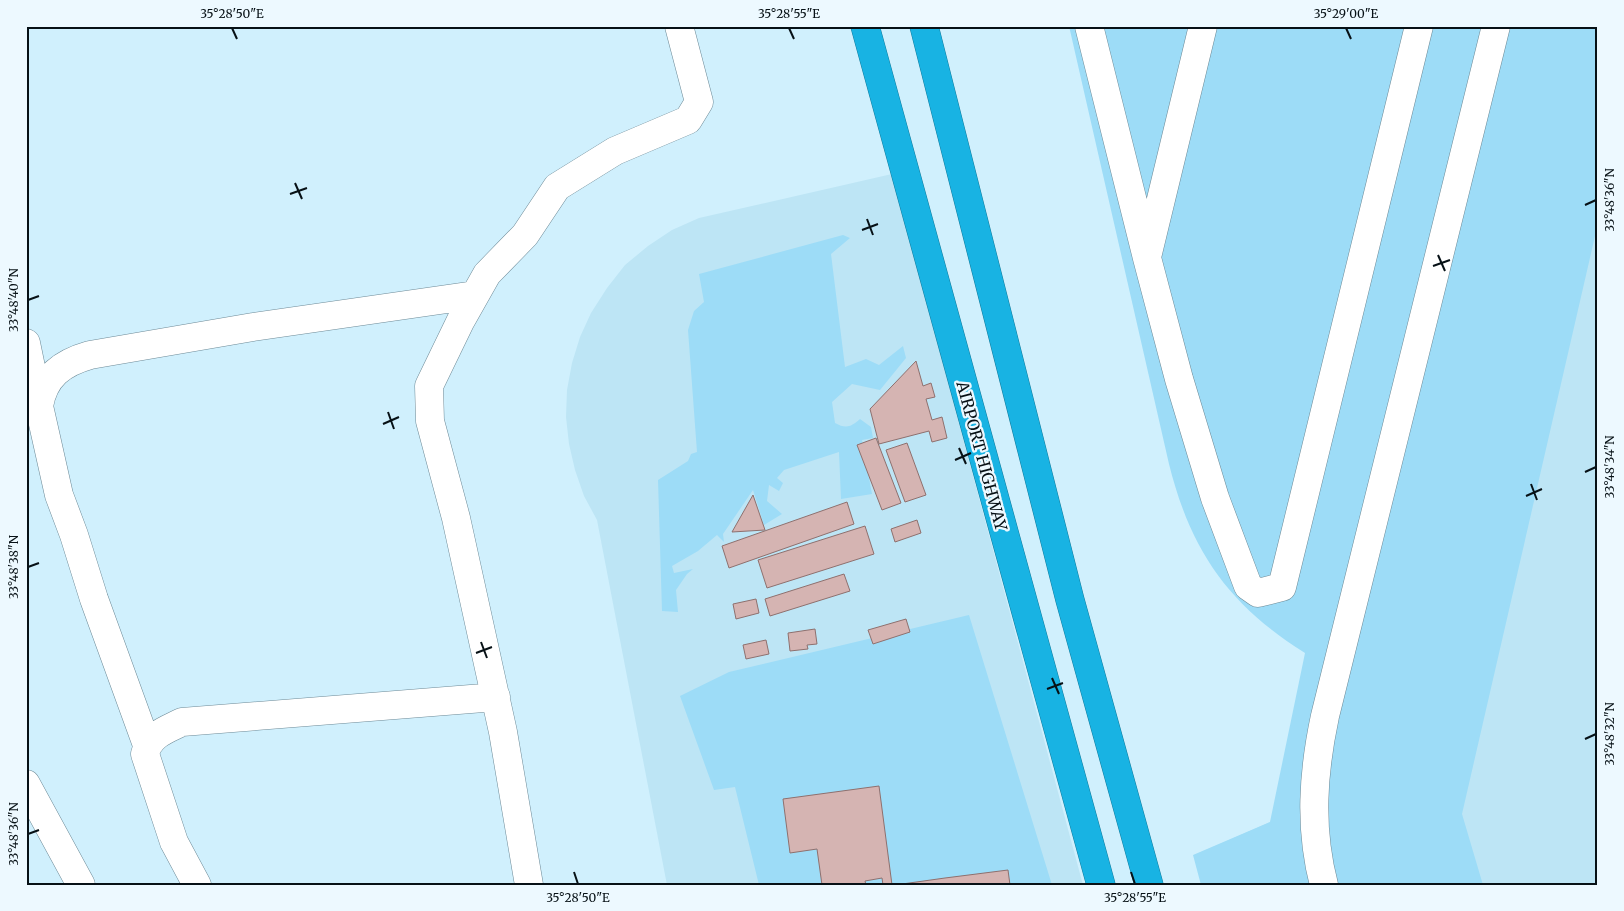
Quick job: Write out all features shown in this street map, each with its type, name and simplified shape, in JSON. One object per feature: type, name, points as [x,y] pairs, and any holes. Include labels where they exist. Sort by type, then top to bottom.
[{"type":"highway","name":"AIRPORT HIGHWAY","points":[[865,26],[1101,885]]},
{"type":"highway","points":[[924,26],[1070,600],[1149,885]]},
{"type":"lane","points":[[529,885],[496,697],[456,518],[430,421],[429,386],[461,320],[487,274],[525,235],[557,187],[615,151],[688,120],[699,102],[679,26]]},
{"type":"lane","points":[[1089,26],[1147,258],[1194,430],[1215,498],[1248,586],[1258,593],[1269,592],[1282,587],[1419,26]]},
{"type":"lane","points":[[1147,258],[1203,26]]},
{"type":"lane","points":[[1324,885],[1316,836],[1314,796],[1320,739],[1496,26]]},
{"type":"lane","points":[[39,406],[41,394],[50,378],[72,360],[90,354],[253,327],[475,296]]},
{"type":"lane","points":[[26,343],[59,495],[74,535],[94,600],[147,745]]},
{"type":"lane","points":[[197,885],[174,842],[144,754],[147,745],[158,733],[182,722],[496,697]]},
{"type":"lane","points":[[26,784],[80,885]]},
{"type":"shaded area","points":[[1069,26],[1598,26],[1598,223],[1462,814],[1483,885],[1201,885],[1193,855],[1270,822],[1305,653],[1278,635],[1255,616],[1217,574],[1189,524],[1178,495],[1169,464]]},
{"type":"shaded area","points":[[1598,26],[1598,885],[1246,885],[1234,838],[1270,822]]},
{"type":"shaded area","points":[[892,174],[1083,885],[667,885],[597,520],[584,496],[569,444],[566,417],[567,390],[572,363],[580,337],[591,313],[625,265],[648,246],[672,230],[699,218]]},
{"type":"shaded area","points":[[843,235],[850,238],[831,254],[845,367],[866,359],[879,365],[903,346],[906,358],[880,390],[852,384],[832,402],[835,423],[848,426],[860,419],[871,427],[873,438],[862,440],[872,494],[841,499],[839,452],[784,470],[777,478],[783,483],[779,491],[769,485],[767,501],[782,514],[764,525],[753,490],[723,534],[724,542],[717,535],[698,551],[672,566],[674,573],[693,569],[687,574],[676,590],[678,612],[662,611],[658,480],[688,461],[691,454],[697,452],[688,330],[694,311],[704,302],[699,274]]},
{"type":"shaded area","points":[[969,615],[1052,885],[759,885],[735,787],[714,790],[680,696],[729,672]]},
{"type":"building","points":[[916,361],[923,386],[931,383],[935,397],[926,399],[932,420],[942,417],[947,438],[932,442],[929,431],[879,444],[870,409]]},
{"type":"building","points":[[876,438],[901,503],[882,510],[857,445]]},
{"type":"building","points":[[907,443],[926,495],[905,502],[886,450]]},
{"type":"building","points":[[753,495],[765,530],[732,532]]},
{"type":"building","points":[[847,502],[854,524],[729,568],[722,546]]},
{"type":"building","points":[[917,520],[921,533],[895,542],[891,529]]},
{"type":"building","points":[[865,526],[874,554],[767,588],[758,560]]},
{"type":"building","points":[[844,574],[850,591],[770,616],[765,599]]},
{"type":"building","points":[[756,599],[759,613],[736,619],[733,604]]},
{"type":"building","points":[[906,619],[910,632],[873,644],[868,630]]},
{"type":"building","points":[[815,629],[817,644],[807,645],[808,649],[790,651],[788,633]]},
{"type":"building","points":[[766,640],[769,654],[746,659],[743,645]]},
{"type":"building","points":[[879,786],[892,885],[883,885],[882,878],[865,881],[866,885],[822,885],[817,849],[790,853],[783,799]]},
{"type":"building","points":[[1008,870],[1010,885],[895,885],[945,878]]}]
